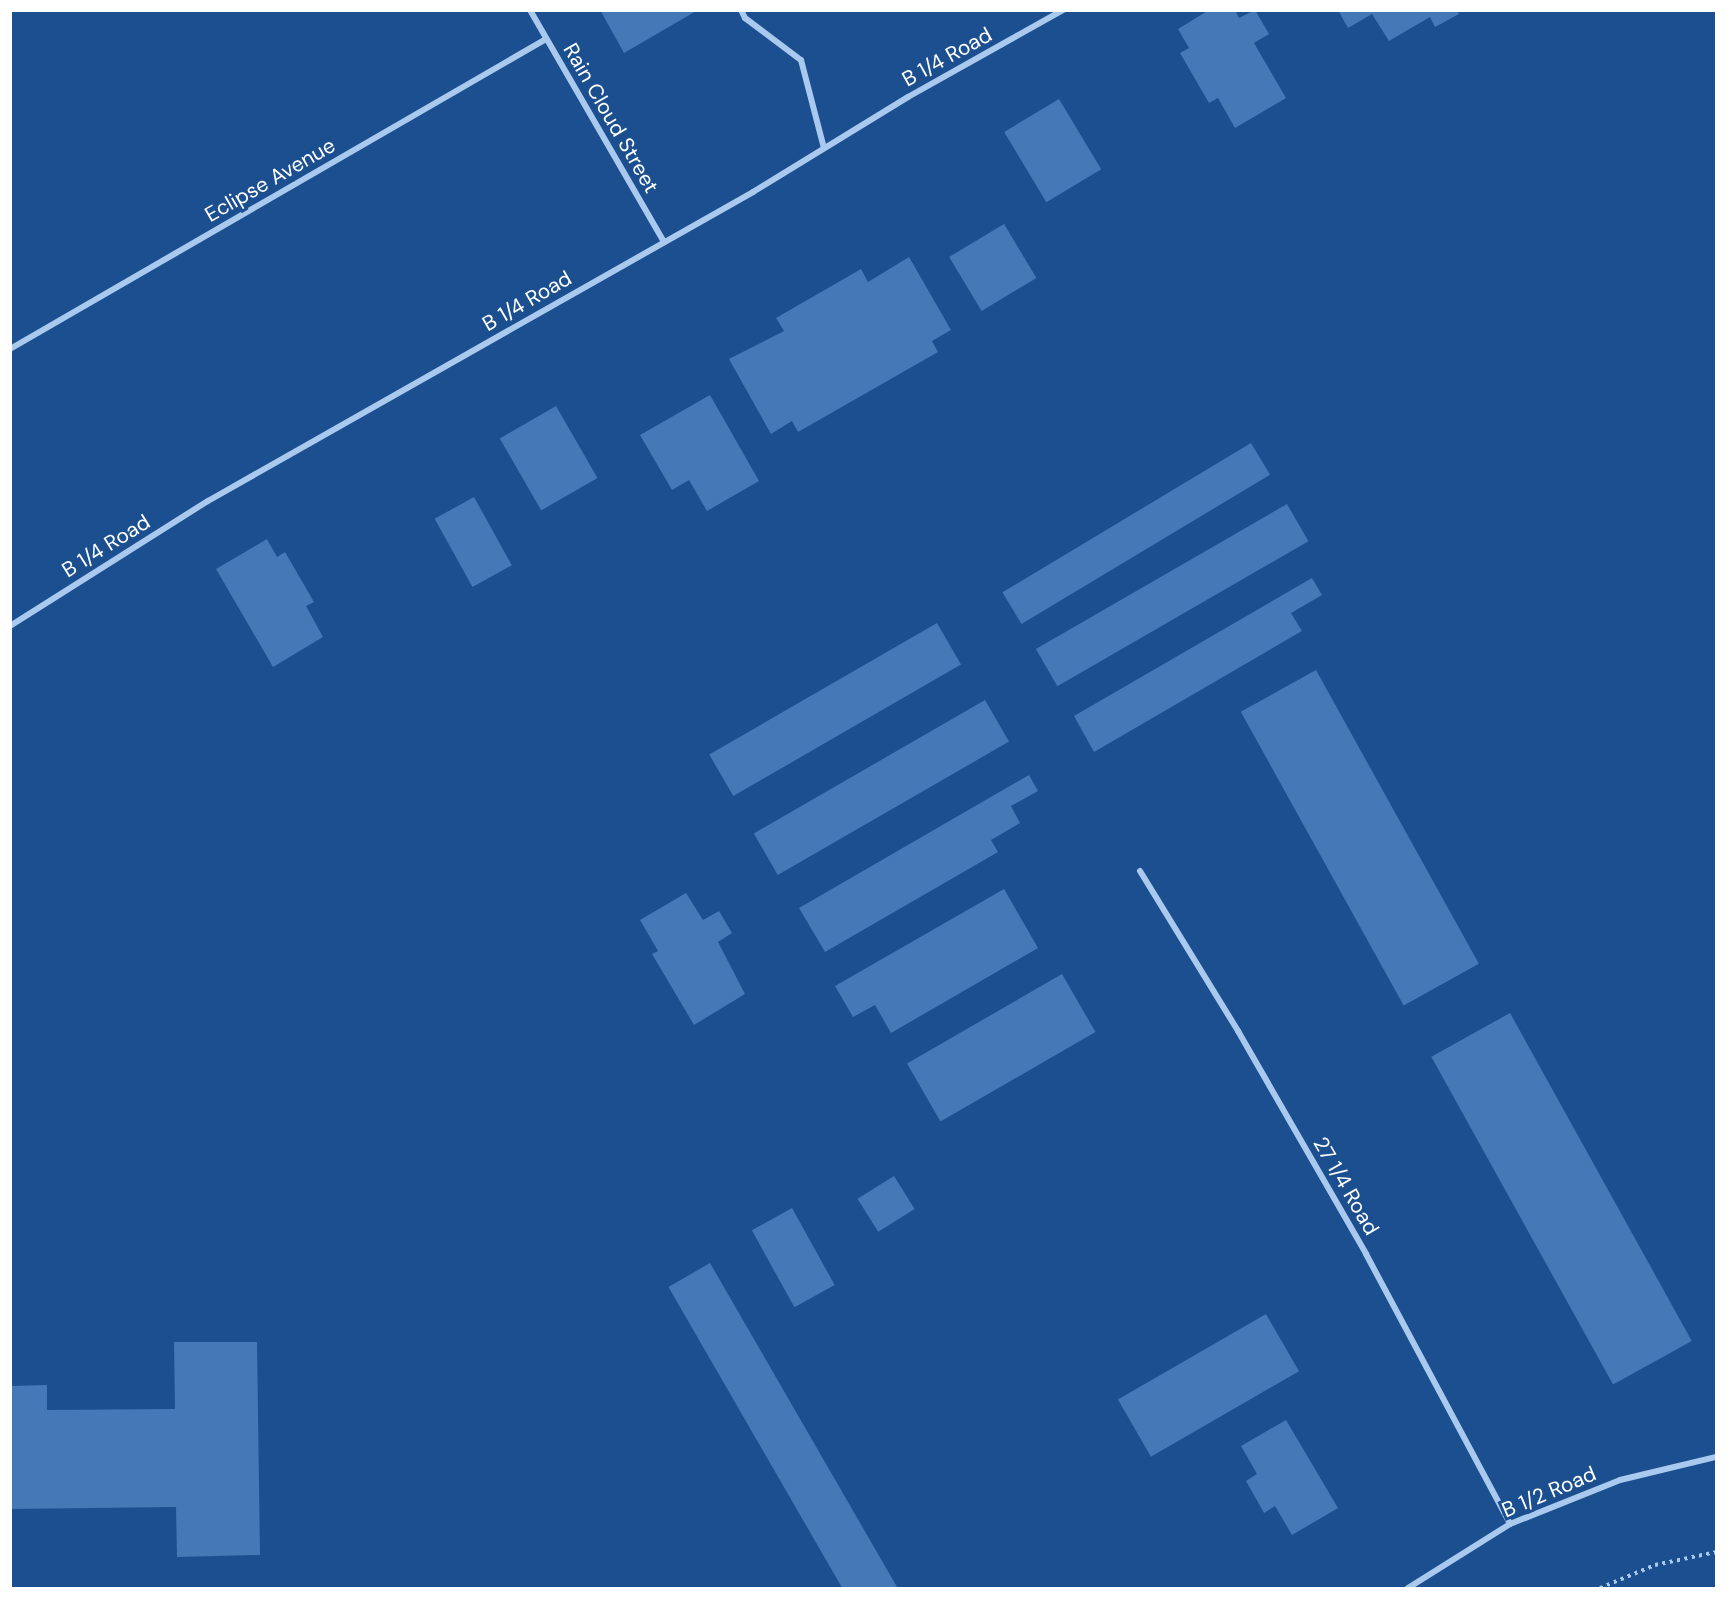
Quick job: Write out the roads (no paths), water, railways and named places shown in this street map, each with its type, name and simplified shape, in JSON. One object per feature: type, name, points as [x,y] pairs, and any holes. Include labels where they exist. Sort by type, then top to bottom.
[{"type":"street","name":"Rain Cloud Street","points":[[530,10],[664,242]]},
{"type":"street","points":[[741,10],[746,18],[801,60],[824,148]]},
{"type":"street","name":"B 1/4 Road","points":[[10,626],[208,501],[664,242],[908,97],[1063,10]]},
{"type":"street","name":"Eclipse Avenue","points":[[10,349],[546,39]]},
{"type":"street","name":"27 1/4 Road","points":[[1140,871],[1238,1031],[1360,1244],[1510,1524]]},
{"type":"street","name":"B 1/2 Road","points":[[1408,1588],[1510,1524],[1620,1480],[1716,1457]]}]
